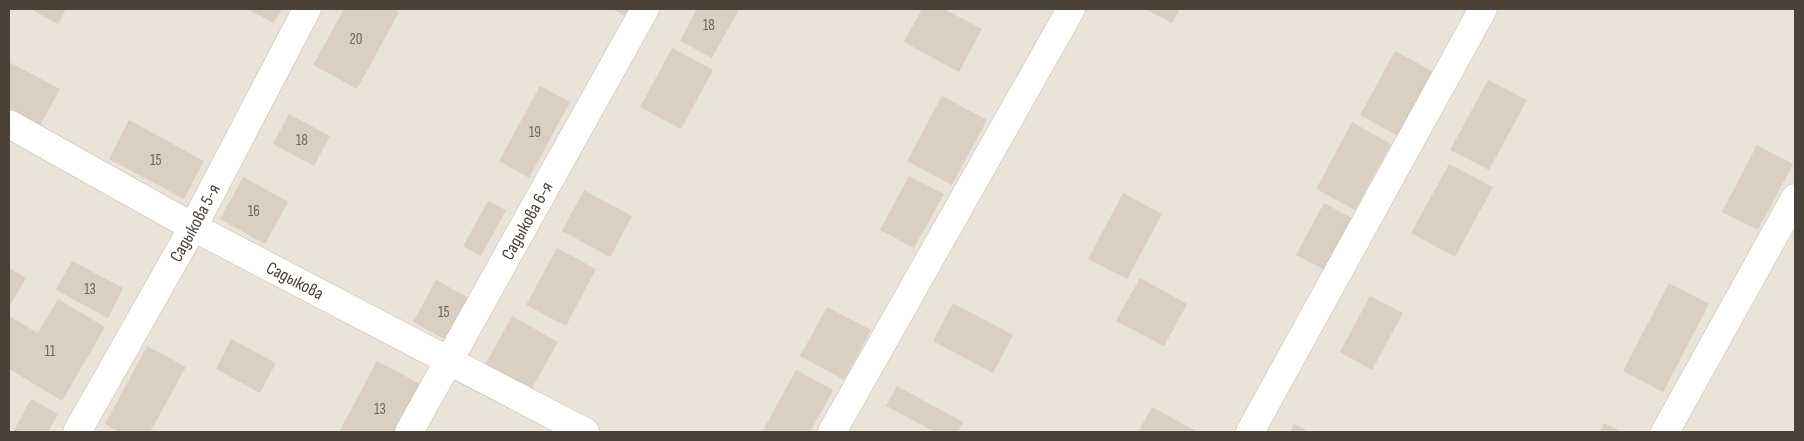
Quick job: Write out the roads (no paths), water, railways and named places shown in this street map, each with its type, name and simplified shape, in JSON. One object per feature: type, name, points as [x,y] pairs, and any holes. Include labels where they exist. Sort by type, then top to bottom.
[{"type":"street","name":"Садыкова 5-я","points":[[76,432],[193,227],[307,9]]},
{"type":"street","name":"Садыкова 6-я","points":[[408,432],[645,9]]},
{"type":"street","points":[[832,432],[1070,9]]},
{"type":"street","points":[[1250,432],[1482,9]]},
{"type":"street","name":"Садыкова","points":[[9,124],[193,227],[585,432]]},
{"type":"street","points":[[1665,432],[1795,198]]}]
